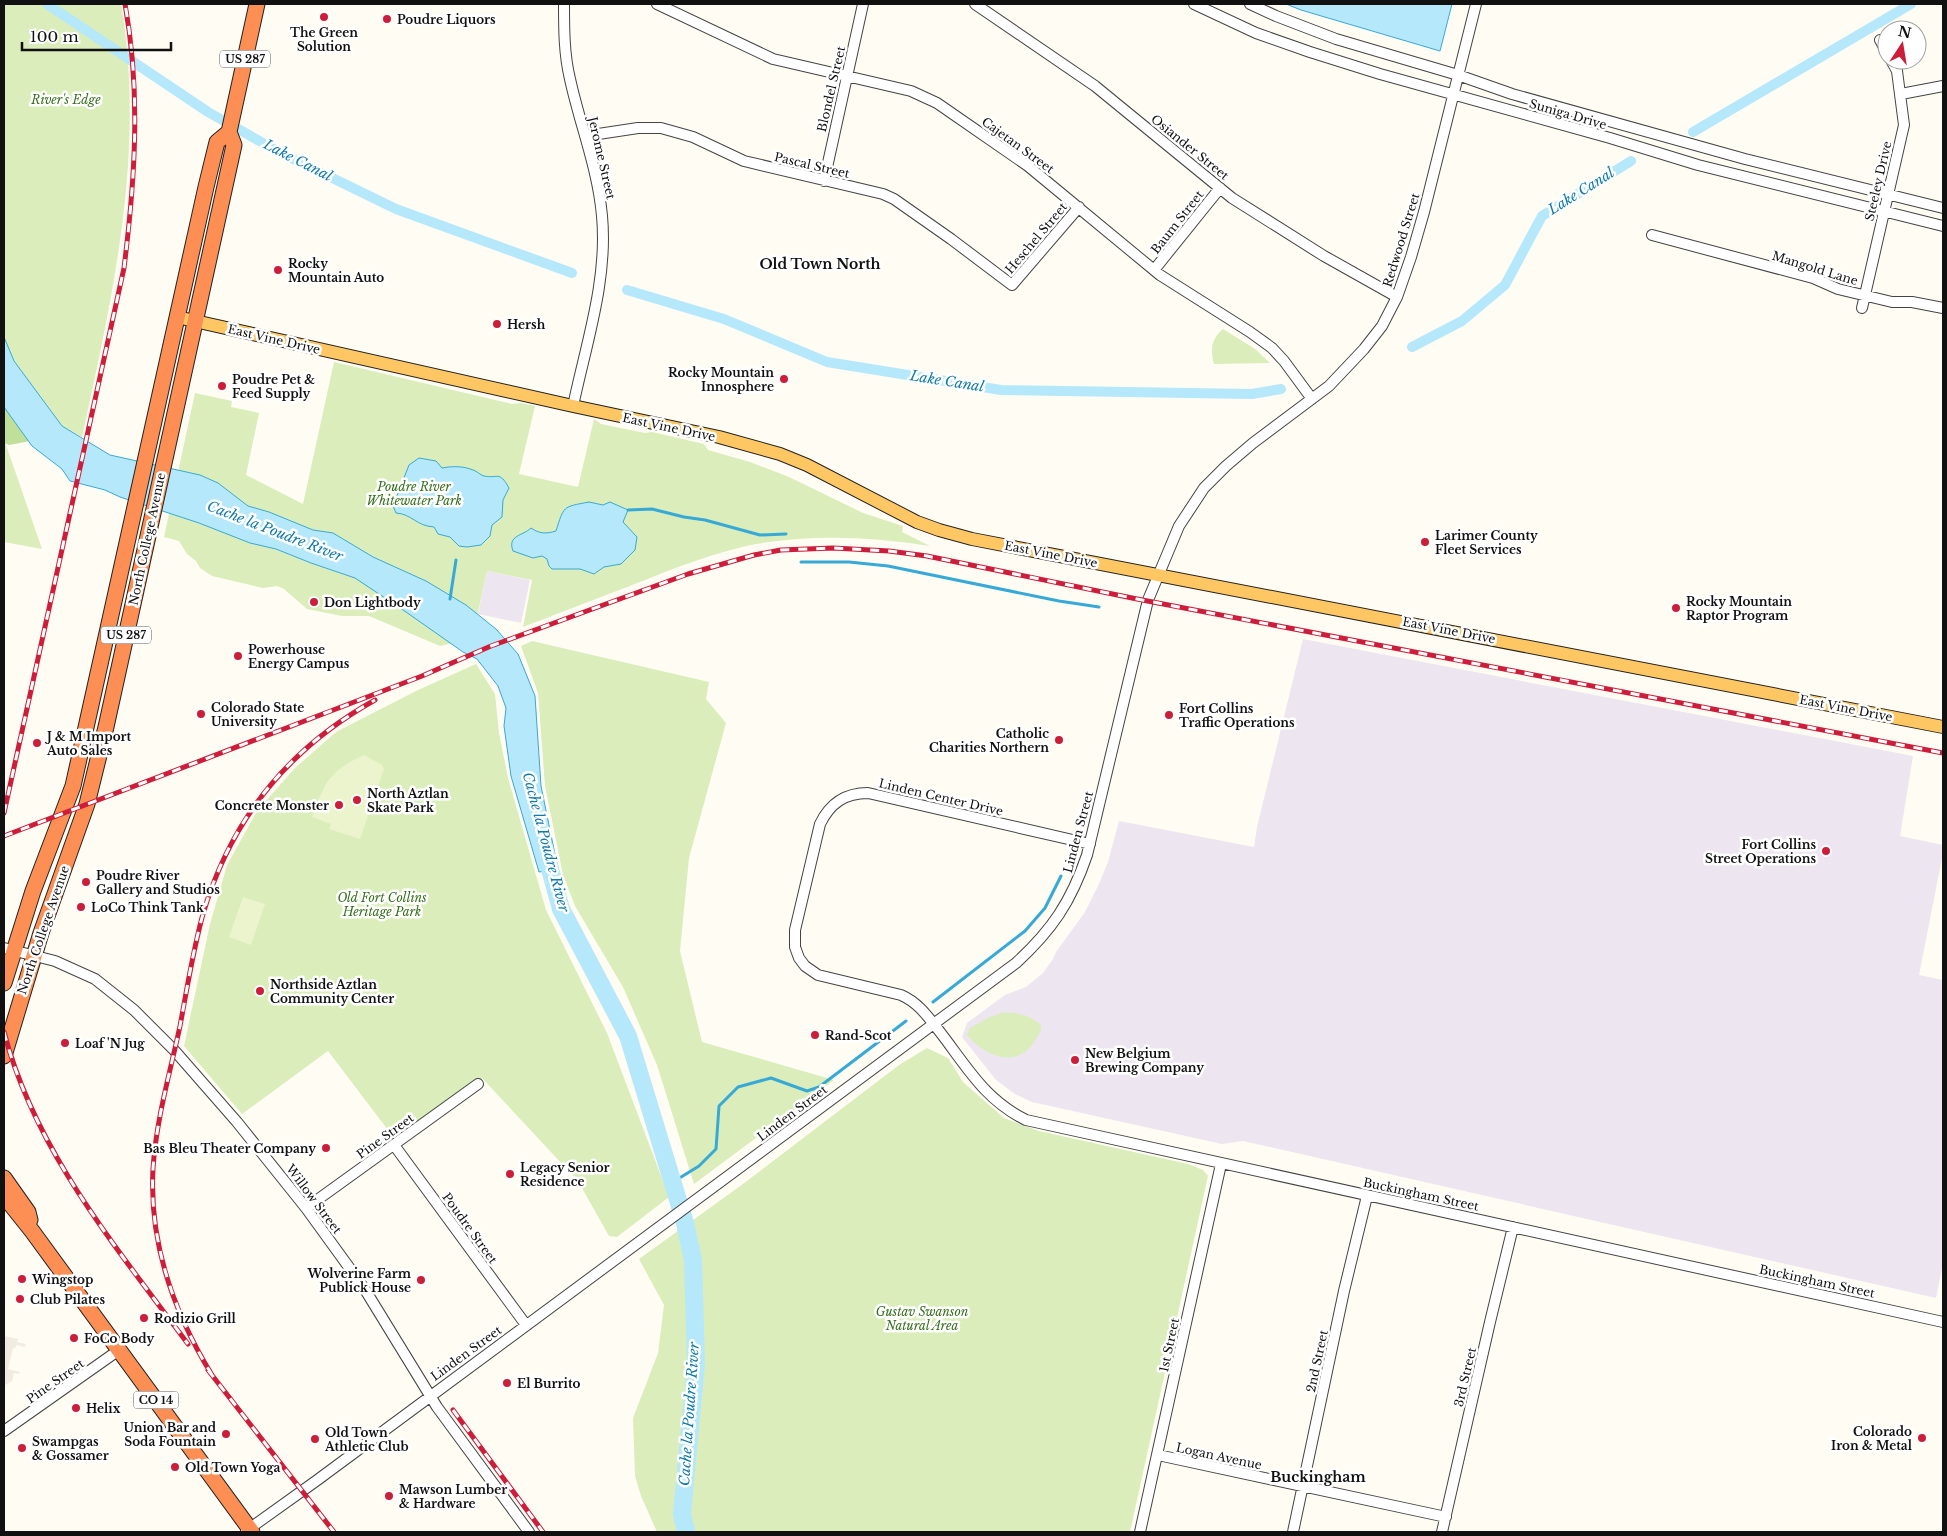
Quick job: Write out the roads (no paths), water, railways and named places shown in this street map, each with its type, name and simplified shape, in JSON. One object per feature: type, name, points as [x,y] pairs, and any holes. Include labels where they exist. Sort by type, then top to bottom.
[{"type":"highway","name":"North College Avenue","points":[[4,983],[9,949],[74,786],[217,142],[228,132],[257,4]]},
{"type":"highway","name":"North College Avenue","points":[[4,1056],[33,955],[87,804],[106,726],[234,145],[228,132]]},
{"type":"highway","name":"CO 14","points":[[4,1178],[28,1212],[32,1231]]},
{"type":"highway","name":"CO 14","points":[[4,1196],[120,1350],[248,1531]]},
{"type":"main road","name":"East Vine Drive","points":[[177,317],[572,406],[719,437],[780,454],[807,465],[895,512],[939,530],[981,541],[1943,727]]},
{"type":"street","name":"Jerome Street","points":[[564,4],[566,58],[599,191],[604,240],[598,292],[572,406]]},
{"type":"street","name":"Cajetan Street","points":[[656,4],[773,59],[911,90],[926,97],[1028,166],[1154,270],[1272,348],[1312,399]]},
{"type":"street","name":"Blondel Street","points":[[824,181],[863,4]]},
{"type":"street","name":"Osiander Street","points":[[975,4],[1095,86],[1232,198],[1324,256],[1397,297]]},
{"type":"street","name":"Suniga Drive","points":[[1194,4],[1256,33],[1310,52],[1698,165],[1884,213],[1943,226]]},
{"type":"street","name":"Suniga Drive","points":[[1250,4],[1336,39],[1458,75],[1512,94],[1681,142],[1888,196],[1943,208]]},
{"type":"street","name":"Redwood Street","points":[[1158,574],[1179,526],[1204,488],[1253,443],[1329,386],[1364,349],[1382,326],[1397,297],[1411,258],[1476,4]]},
{"type":"street","name":"Steeley Drive","points":[[1862,308],[1904,125],[1896,70]]},
{"type":"street","points":[[1901,94],[1943,86]]},
{"type":"street","name":"Pascal Street","points":[[585,136],[638,128],[661,128],[693,137],[744,161],[883,194],[894,199],[951,239],[1012,285]]},
{"type":"street","name":"Baum Street","points":[[1154,270],[1220,188]]},
{"type":"street","name":"Heschel Street","points":[[1012,285],[1079,207]]},
{"type":"street","name":"Mangold Lane","points":[[1652,235],[1813,278],[1838,289],[1864,296],[1892,302],[1912,302],[1943,308]]},
{"type":"street","name":"Linden Street","points":[[248,1531],[1016,963],[1044,935],[1073,892],[1090,844],[1148,600],[1158,574]]},
{"type":"street","name":"Linden Center Drive","points":[[933,1024],[921,1008],[909,998],[818,975],[805,966],[799,958],[795,930],[820,824],[832,805],[846,796],[868,793],[1090,844]]},
{"type":"street","name":"Willow Street","points":[[9,949],[55,961],[83,973],[106,987],[134,1010],[174,1050],[237,1122],[306,1208],[364,1288],[430,1396],[530,1532]]},
{"type":"street","name":"Buckingham Street","points":[[933,1024],[988,1095],[1012,1113],[1041,1124],[1943,1322]]},
{"type":"street","name":"Pine Street","points":[[306,1208],[478,1084]]},
{"type":"street","name":"Poudre Street","points":[[394,1145],[526,1325]]},
{"type":"street","name":"1st Street","points":[[1140,1532],[1221,1164]]},
{"type":"street","name":"2nd Street","points":[[1293,1532],[1344,1291],[1367,1196]]},
{"type":"street","name":"3rd Street","points":[[1442,1532],[1513,1227]]},
{"type":"street","name":"Pine Street","points":[[4,1431],[120,1350]]},
{"type":"street","name":"Logan Avenue","points":[[1158,1455],[1446,1517]]},
{"type":"water","points":[[1286,4],[1452,4],[1440,51]]},
{"type":"water","points":[[4,337],[14,361],[62,426],[110,455],[200,475],[218,483],[248,506],[269,512],[313,530],[333,533],[373,557],[426,581],[466,605],[496,629],[518,654],[535,696],[541,786],[558,869],[539,872],[511,776],[504,726],[506,708],[498,686],[477,659],[463,652],[355,578],[276,549],[250,543],[105,490],[70,481],[62,469],[32,446],[4,407]]},
{"type":"water","points":[[419,458],[436,461],[442,468],[462,467],[484,476],[498,476],[506,482],[509,488],[503,500],[502,517],[492,525],[490,536],[481,545],[459,546],[450,537],[438,534],[434,527],[423,525],[406,515],[396,513],[393,506],[409,465]]},
{"type":"water","points":[[589,502],[603,505],[610,502],[628,510],[623,522],[637,537],[635,550],[621,564],[604,567],[594,574],[580,569],[552,569],[547,559],[542,556],[533,558],[513,551],[512,542],[517,536],[531,528],[543,533],[556,531],[565,509]]},
{"type":"waterway","name":"Lake Canal","points":[[47,4],[208,112],[279,152],[396,209],[572,273]]},
{"type":"waterway","name":"Lake Canal","points":[[1693,132],[1911,4]]},
{"type":"waterway","name":"Lake Canal","points":[[1412,347],[1462,321],[1505,285],[1542,216],[1631,161]]},
{"type":"waterway","name":"Lake Canal","points":[[627,290],[724,319],[827,362],[1001,390],[1252,394],[1281,389]]},
{"type":"waterway","points":[[628,510],[652,509],[705,520],[760,535],[786,534]]},
{"type":"waterway","points":[[450,599],[456,560]]},
{"type":"waterway","points":[[801,562],[849,562],[888,566],[1059,601],[1099,607]]},
{"type":"waterway","name":"Cache la Poudre River","points":[[544,847],[561,909],[628,1036],[685,1223],[693,1260],[696,1364],[682,1514],[686,1532]]},
{"type":"waterway","points":[[933,1002],[1025,931],[1045,908],[1061,876]]},
{"type":"waterway","points":[[673,1182],[699,1166],[716,1149],[719,1106],[738,1087],[771,1078],[807,1091],[819,1087],[906,1021]]},
{"type":"railway","points":[[4,813],[124,268],[135,136],[133,70],[125,4]]},
{"type":"railway","points":[[4,836],[422,676],[491,646],[688,574],[754,555],[781,550],[833,548],[889,551],[927,556],[1137,599],[1943,753]]},
{"type":"railway","points":[[212,1375],[186,1327],[167,1276],[155,1223],[153,1196],[153,1169],[157,1133],[199,928],[215,879],[230,847],[247,817],[267,789],[290,763],[316,740],[344,719],[375,700]]},
{"type":"railway","points":[[4,1032],[18,1076],[36,1117],[57,1157],[106,1234],[188,1344]]},
{"type":"railway","points":[[208,1370],[334,1532]]},
{"type":"railway","points":[[453,1410],[543,1532]]},
{"type":"place","name":"The Green Solution","points":[[324,17]]},
{"type":"place","name":"Poudre Liquors","points":[[387,19]]},
{"type":"place","name":"Rocky Mountain Auto","points":[[278,270]]},
{"type":"place","name":"Hersh","points":[[497,324]]},
{"type":"place","name":"Rocky Mountain Innosphere","points":[[784,379]]},
{"type":"place","name":"Poudre Pet & Feed Supply","points":[[222,386]]},
{"type":"place","name":"Larimer County Fleet Services","points":[[1425,542]]},
{"type":"place","name":"Don Lightbody","points":[[314,602]]},
{"type":"place","name":"Rocky Mountain Raptor Program","points":[[1676,608]]},
{"type":"place","name":"Powerhouse Energy Campus","points":[[238,656]]},
{"type":"place","name":"Colorado State University","points":[[201,714]]},
{"type":"place","name":"Fort Collins Traffic Operations","points":[[1169,715]]},
{"type":"place","name":"Catholic Charities Northern","points":[[1059,740]]},
{"type":"place","name":"J & M Import Auto Sales","points":[[37,743]]},
{"type":"place","name":"North Aztlan Skate Park","points":[[357,800]]},
{"type":"place","name":"Concrete Monster","points":[[339,805]]},
{"type":"place","name":"Fort Collins Street Operations","points":[[1826,851]]},
{"type":"place","name":"Poudre River Gallery and Studios","points":[[86,882]]},
{"type":"place","name":"LoCo Think Tank","points":[[81,907]]},
{"type":"place","name":"Northside Aztlan Community Center","points":[[260,991]]},
{"type":"place","name":"Rand-Scot","points":[[815,1035]]},
{"type":"place","name":"Loaf 'N Jug","points":[[65,1043]]},
{"type":"place","name":"New Belgium Brewing Company","points":[[1075,1060]]},
{"type":"place","name":"Bas Bleu Theater Company","points":[[326,1148]]},
{"type":"place","name":"Legacy Senior Residence","points":[[510,1174]]},
{"type":"place","name":"Wingstop","points":[[22,1279]]},
{"type":"place","name":"Wolverine Farm Publick House","points":[[421,1280]]},
{"type":"place","name":"Club Pilates","points":[[20,1299]]},
{"type":"place","name":"Rodizio Grill","points":[[144,1318]]},
{"type":"place","name":"FoCo Body","points":[[74,1338]]},
{"type":"place","name":"El Burrito","points":[[507,1383]]},
{"type":"place","name":"Helix","points":[[76,1408]]},
{"type":"place","name":"Union Bar and Soda Fountain","points":[[226,1434]]},
{"type":"place","name":"Colorado Iron & Metal","points":[[1922,1438]]},
{"type":"place","name":"Old Town Athletic Club","points":[[315,1439]]},
{"type":"place","name":"Swampgas & Gossamer","points":[[22,1448]]},
{"type":"place","name":"Old Town Yoga","points":[[175,1467]]},
{"type":"place","name":"Mawson Lumber & Hardware","points":[[389,1496]]},
{"type":"district","name":"Old Town North","points":[[820,264]]},
{"type":"district","name":"Buckingham","points":[[1318,1477]]},
{"type":"park label","name":"River's Edge","points":[[66,99]]},
{"type":"park label","name":"Poudre River Whitewater Park","points":[[414,493]]},
{"type":"park label","name":"Old Fort Collins Heritage Park","points":[[382,904]]},
{"type":"park label","name":"Gustav Swanson Natural Area","points":[[922,1318]]}]
